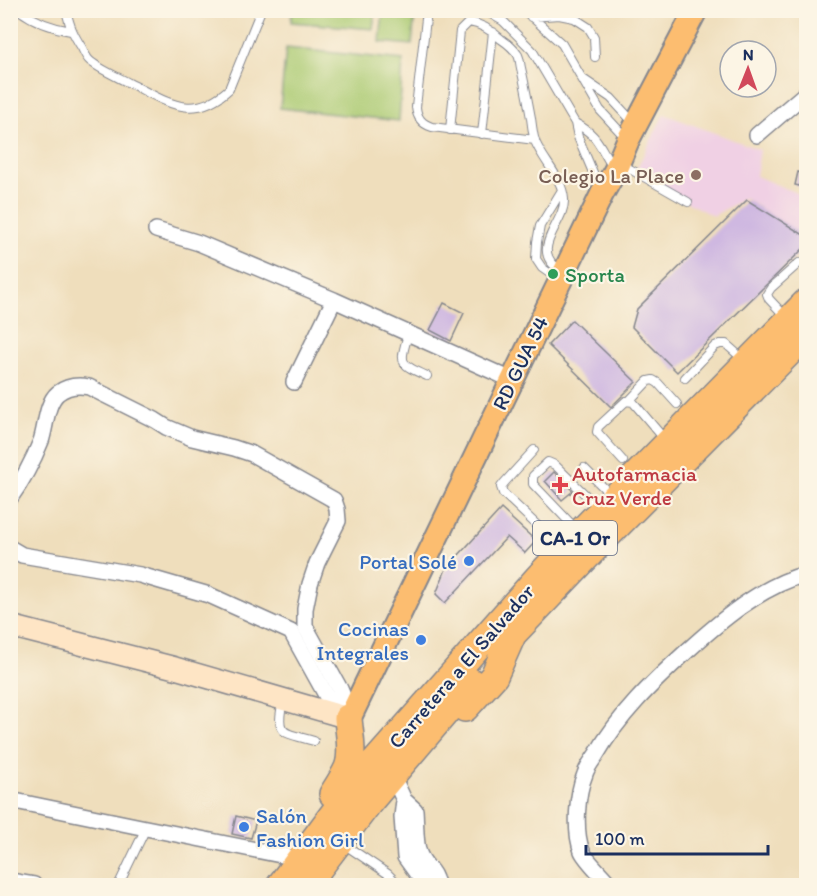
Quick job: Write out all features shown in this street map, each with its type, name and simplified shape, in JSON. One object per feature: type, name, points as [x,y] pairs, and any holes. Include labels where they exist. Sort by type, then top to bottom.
[{"type":"highway","name":"Carretera a El Salvador","points":[[280,885],[355,785],[538,578],[748,363],[801,320]]},
{"type":"highway","name":"Carretera a El Salvador","points":[[306,885],[389,777],[513,633],[599,543],[801,320]]},
{"type":"highway","points":[[261,885],[377,741],[514,595],[538,578]]},
{"type":"highway","points":[[320,885],[348,847],[401,793],[494,676],[513,633]]},
{"type":"highway","points":[[348,718],[356,740],[361,745],[366,746],[377,741]]},
{"type":"highway","points":[[333,794],[350,762],[348,718]]},
{"type":"main road","name":"RD GUA 54","points":[[348,718],[632,132],[696,10]]},
{"type":"street","points":[[757,135],[807,93]]},
{"type":"street","points":[[156,230],[199,243],[513,380]]},
{"type":"street","points":[[294,382],[334,300]]},
{"type":"street","points":[[10,498],[20,485],[38,447],[51,404],[57,394],[70,387],[84,386],[192,438],[252,454],[334,500],[338,521],[317,563],[298,629],[326,695],[334,706],[348,718]]},
{"type":"street","points":[[10,548],[22,555],[164,582],[298,629]]},
{"type":"street","points":[[611,885],[582,852],[577,823],[579,796],[585,773],[601,746],[616,724],[659,676],[702,637],[732,612],[768,590],[807,573]]},
{"type":"street","points":[[10,626],[175,668],[348,718]]},
{"type":"street","points":[[401,793],[405,857],[426,885]]},
{"type":"street","points":[[401,793],[415,810],[418,852],[435,876],[437,885]]},
{"type":"street","points":[[10,800],[286,856]]},
{"type":"street","points":[[10,881],[34,885]]},
{"type":"lane","points":[[19,10],[29,18],[71,31]]},
{"type":"lane","points":[[66,10],[71,31],[89,60],[111,74],[175,105],[187,107],[210,102],[221,97],[229,89],[261,10]]},
{"type":"lane","points":[[427,10],[416,112],[420,121],[428,126],[450,130],[535,140]]},
{"type":"lane","points":[[484,10],[503,21],[532,50],[574,123],[602,194]]},
{"type":"lane","points":[[524,10],[562,44],[600,110],[632,132]]},
{"type":"lane","points":[[531,17],[559,15],[574,18],[588,27],[594,37],[595,57]]},
{"type":"lane","points":[[450,130],[460,31],[469,22],[480,24],[504,41],[518,56],[535,140],[562,190],[563,211],[547,242],[550,260],[562,277]]},
{"type":"lane","points":[[482,134],[493,32]]},
{"type":"lane","points":[[582,79],[610,98],[628,118],[632,132]]},
{"type":"lane","points":[[574,123],[589,131],[617,167],[688,202]]},
{"type":"lane","points":[[562,190],[540,226],[536,259],[542,268],[562,277]]},
{"type":"lane","points":[[799,263],[767,294],[769,299],[801,320]]},
{"type":"lane","points":[[408,334],[402,356],[403,362],[406,366],[427,376]]},
{"type":"lane","points":[[685,378],[715,346],[720,344],[726,344],[748,363]]},
{"type":"lane","points":[[623,460],[597,432],[598,427],[629,401],[648,381],[653,380],[658,383],[677,404]]},
{"type":"lane","points":[[629,401],[633,402],[669,443]]},
{"type":"lane","points":[[534,450],[501,487],[503,493],[572,542]]},
{"type":"lane","points":[[572,542],[533,484],[533,477],[548,462],[552,463],[608,505]]},
{"type":"lane","points":[[584,468],[608,505]]},
{"type":"lane","points":[[283,699],[279,721],[281,728],[286,733],[314,741]]},
{"type":"lane","points":[[118,885],[146,828]]},
{"type":"lane","points":[[348,847],[375,864],[400,885]]},
{"type":"shaded area","name":"Colegio La Place","points":[[664,114],[760,150],[756,176],[806,197],[806,237],[745,198],[713,216],[634,174]]},
{"type":"green space","points":[[292,11],[375,11],[373,29],[291,22]]},
{"type":"green space","points":[[383,11],[415,11],[412,45],[380,42]]},
{"type":"green space","points":[[286,48],[403,60],[399,121],[280,108]]},
{"type":"building","points":[[798,172],[807,174],[807,188],[795,185]]},
{"type":"building","points":[[747,200],[807,237],[807,245],[677,372],[632,327],[637,309]]},
{"type":"building","points":[[444,303],[464,313],[451,341],[430,330]]},
{"type":"building","points":[[572,320],[636,382],[611,407],[548,345]]},
{"type":"building","name":"Autofarmacia Cruz Verde","points":[[554,472],[573,491],[562,500],[545,481]]},
{"type":"building","name":"Portal Solé","points":[[501,509],[536,541],[525,553],[507,537],[445,603],[436,594],[446,569]]},
{"type":"building","name":"Salón Fashion Girl","points":[[236,816],[256,821],[251,838],[232,834]]},
{"type":"place","name":"Colegio La Place","points":[[696,175]]},
{"type":"place","name":"Sporta","points":[[553,274]]},
{"type":"place","name":"Autofarmacia Cruz Verde","points":[[560,485]]},
{"type":"place","name":"Portal Solé","points":[[469,561]]},
{"type":"place","name":"Cocinas Integrales","points":[[421,640]]},
{"type":"place","name":"Salón Fashion Girl","points":[[244,827]]}]
